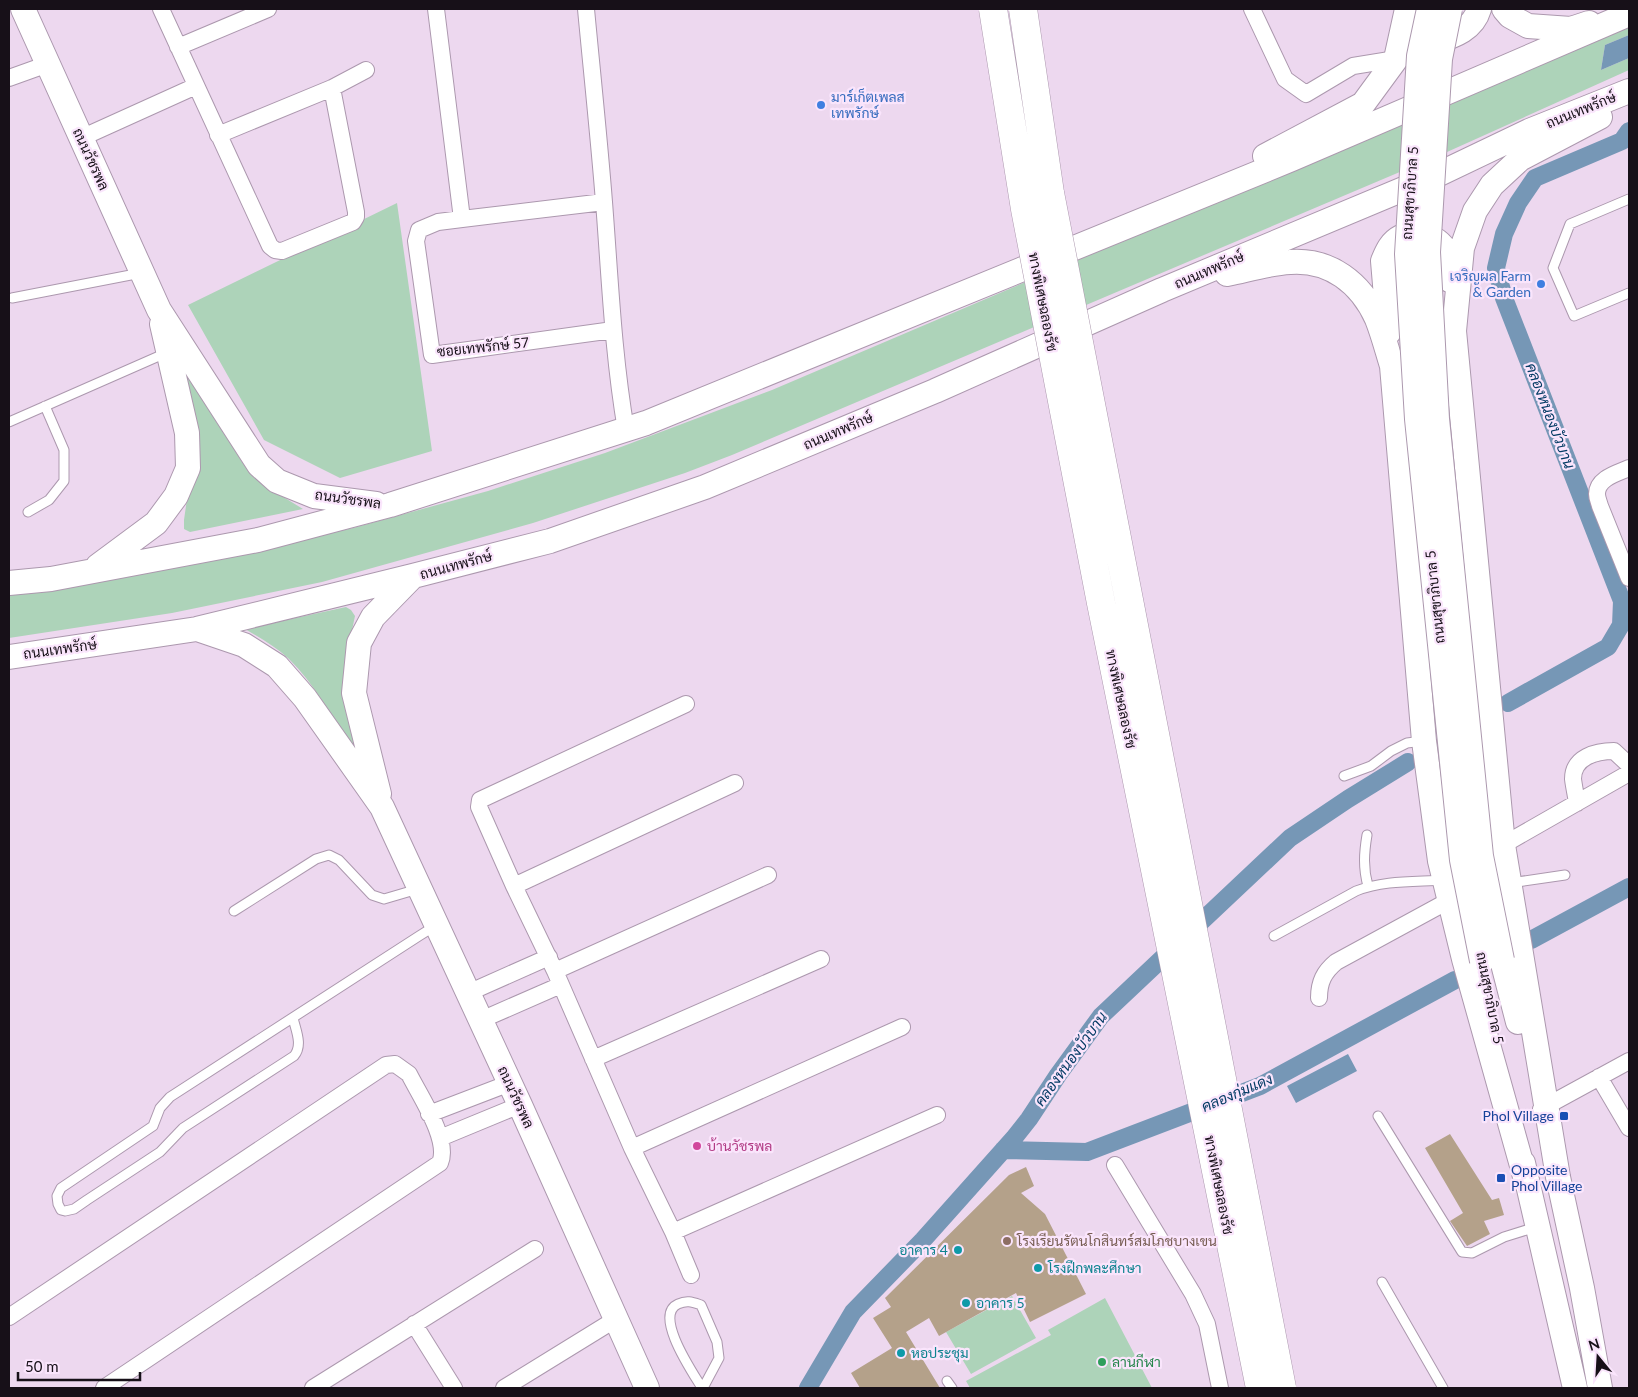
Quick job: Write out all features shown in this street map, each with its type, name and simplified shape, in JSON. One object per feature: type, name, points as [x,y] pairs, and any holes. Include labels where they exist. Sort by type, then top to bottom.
[{"type":"highway","name":"ทางพิเศษฉลองรัช","points":[[994,9],[1025,209],[1101,603],[1260,1388]]},
{"type":"highway","name":"ทางพิเศษฉลองรัช","points":[[1023,9],[1050,193],[1282,1388]]},
{"type":"main road","name":"ถนนวัชรพล","points":[[23,9],[144,272],[159,310],[187,433],[188,468],[176,496],[156,523],[92,570]]},
{"type":"main road","points":[[1139,221],[1363,104],[1396,59],[1408,9]]},
{"type":"main road","points":[[1408,9],[1414,33],[1435,42],[1462,32],[1478,14],[1479,9]]},
{"type":"main road","name":"ถนนสุขาภิบาล 5","points":[[1429,9],[1419,56],[1406,254],[1417,419],[1462,860],[1492,960],[1543,1107]]},
{"type":"main road","name":"ถนนสุขาภิบาล 5","points":[[1450,9],[1440,59],[1428,252],[1435,390],[1492,960],[1526,1180]]},
{"type":"main road","points":[[1514,16],[1571,29],[1629,9]]},
{"type":"main road","points":[[9,584],[51,579],[258,540],[390,506],[646,423],[1301,156],[1629,14]]},
{"type":"main road","name":"ถนนเทพรักษ์","points":[[9,657],[197,629],[550,541],[705,487],[935,391],[1162,290],[1437,175],[1529,131],[1629,90]]},
{"type":"main road","name":"ถนนสุขาภิบาล 5","points":[[1600,1388],[1582,1288],[1543,1107],[1503,845],[1454,331],[1462,248],[1475,211],[1492,185],[1520,159],[1629,101]]},
{"type":"main road","points":[[1392,366],[1383,261],[1393,243],[1402,237],[1412,234],[1423,234],[1441,244],[1447,253],[1450,263],[1454,331]]},
{"type":"main road","name":"ถนนสุขาภิบาล 5","points":[[1162,290],[1246,270],[1291,262],[1322,265],[1350,280],[1364,295],[1376,318],[1392,366],[1424,740],[1434,818],[1447,890],[1464,959],[1526,1180],[1575,1388]]},
{"type":"main road","name":"ถนนวัชรพล","points":[[159,310],[259,465],[277,481],[314,496],[390,506]]},
{"type":"main road","name":"ถนนวัชรพล","points":[[382,807],[354,693],[359,643],[373,617],[413,576]]},
{"type":"main road","name":"ถนนวัชรพล","points":[[197,629],[244,645],[277,666],[305,698],[382,807],[510,1083],[647,1388]]},
{"type":"street","points":[[160,9],[270,246],[275,250],[282,251],[352,222],[356,217],[332,88]]},
{"type":"street","points":[[178,47],[268,9]]},
{"type":"street","points":[[436,9],[462,220]]},
{"type":"street","points":[[586,9],[604,202],[613,330],[626,430]]},
{"type":"street","points":[[1252,9],[1285,79],[1306,94],[1353,66],[1396,59]]},
{"type":"street","points":[[9,78],[48,64]]},
{"type":"street","points":[[218,135],[332,88],[366,70]]},
{"type":"street","points":[[81,138],[196,86]]},
{"type":"street","name":"ซอยเทพรักษ์ 57","points":[[604,202],[438,222],[419,230],[416,241],[432,355],[613,330]]},
{"type":"street","points":[[1629,468],[1609,476],[1600,485],[1597,494],[1629,578]]},
{"type":"street","points":[[686,704],[480,800],[479,807],[555,971],[632,1148],[692,1275]]},
{"type":"street","points":[[1577,803],[1573,778],[1577,765],[1586,756],[1601,751],[1614,751],[1629,765]]},
{"type":"street","points":[[1503,845],[1629,773]]},
{"type":"street","points":[[514,886],[735,783]]},
{"type":"street","points":[[481,1020],[555,971],[768,875]]},
{"type":"street","points":[[1319,998],[1319,988],[1323,976],[1336,962],[1447,890]]},
{"type":"street","points":[[593,1059],[821,960]]},
{"type":"street","points":[[468,993],[555,971]]},
{"type":"street","points":[[632,1148],[902,1026]]},
{"type":"street","points":[[1543,1107],[1629,1061]]},
{"type":"street","points":[[9,1317],[386,1066],[395,1064],[409,1074],[440,1138],[443,1156],[440,1163],[104,1388]]},
{"type":"street","points":[[1599,1077],[1629,1128]]},
{"type":"street","points":[[429,1114],[510,1083]]},
{"type":"street","points":[[440,1138],[520,1105]]},
{"type":"street","points":[[673,1232],[937,1115]]},
{"type":"street","points":[[1115,1165],[1193,1294],[1207,1324],[1220,1388]]},
{"type":"street","points":[[313,1388],[535,1249]]},
{"type":"street","points":[[504,1388],[616,1319]]},
{"type":"street","points":[[414,1324],[454,1388]]},
{"type":"lane","points":[[1629,199],[1570,224],[1553,268],[1574,316],[1629,293]]},
{"type":"lane","points":[[12,298],[144,272]]},
{"type":"lane","points":[[9,422],[168,352]]},
{"type":"lane","points":[[28,512],[49,500],[64,481],[64,450],[45,406]]},
{"type":"lane","points":[[1344,776],[1371,766],[1391,751],[1407,744],[1424,740]]},
{"type":"lane","points":[[1367,834],[1364,872],[1368,886]]},
{"type":"lane","points":[[234,911],[316,859],[329,855],[339,860],[372,895],[384,899],[420,888]]},
{"type":"lane","points":[[1509,883],[1565,875]]},
{"type":"lane","points":[[1274,936],[1368,886],[1380,884],[1447,890]]},
{"type":"lane","points":[[293,1018],[299,1043],[298,1051],[294,1056],[182,1128],[160,1152],[74,1208],[65,1212],[61,1210],[57,1196],[61,1188],[153,1126],[160,1108],[170,1097],[437,924]]},
{"type":"lane","points":[[1378,1116],[1462,1252],[1472,1253],[1504,1237],[1536,1226]]},
{"type":"lane","points":[[1382,1282],[1443,1388]]},
{"type":"lane","points":[[689,1301],[701,1305],[717,1342],[719,1358],[702,1388],[678,1346],[670,1325],[670,1314],[676,1305],[689,1301]]},
{"type":"green space","points":[[1629,25],[1629,35],[1605,45],[1601,70],[1629,58],[1629,70],[1447,152],[732,455],[685,473],[533,523],[322,582],[172,613],[9,638],[9,594],[202,561],[353,528],[488,491],[605,453],[772,390]]},
{"type":"green space","points":[[397,203],[432,451],[340,478],[264,440],[188,305]]},
{"type":"green space","points":[[182,369],[187,371],[242,462],[267,487],[303,509],[190,532],[184,529],[187,499]]},
{"type":"green space","points":[[346,607],[355,616],[344,668],[344,687],[355,748],[349,744],[322,700],[298,668],[279,651],[245,629]]},
{"type":"green space","points":[[1012,1296],[1036,1338],[971,1374],[946,1332]]},
{"type":"green space","name":"ลานกีฬา","points":[[1105,1298],[1152,1388],[970,1388],[966,1381],[1051,1335],[1048,1330]]},
{"type":"water","points":[[1629,35],[1629,58],[1601,70],[1605,45]]},
{"type":"water","points":[[1348,1054],[1357,1071],[1296,1103],[1287,1086]]},
{"type":"building","points":[[1450,1134],[1492,1200],[1499,1198],[1504,1215],[1484,1221],[1490,1234],[1467,1246],[1450,1221],[1463,1213],[1425,1148]]},
{"type":"building","points":[[1026,1167],[1034,1186],[1021,1193],[1045,1214],[1086,1294],[1030,1322],[1016,1293],[939,1336],[929,1318],[906,1332],[940,1388],[860,1388],[851,1373],[892,1348],[873,1318],[891,1307],[885,1298],[1009,1175]]},
{"type":"waterway","name":"คลองหนองบัวบาน","points":[[1508,703],[1608,647],[1621,625],[1622,601],[1504,298],[1496,268],[1504,234],[1518,203],[1535,178],[1622,141],[1629,131]]},
{"type":"waterway","name":"คลองหนองบัวบาน","points":[[808,1388],[853,1312],[923,1240],[1014,1138],[1101,1016],[1290,838],[1408,762]]},
{"type":"waterway","name":"คลองกุ่มแดง","points":[[1531,940],[1629,887]]},
{"type":"waterway","name":"คลองกุ่มแดง","points":[[1003,1150],[1087,1152],[1260,1086],[1455,980]]},
{"type":"place","name":"มาร์เก็ตเพลส เทพรักษ์","points":[[821,105]]},
{"type":"place","name":"เจริญผล Farm & Garden","points":[[1541,284]]},
{"type":"place","name":"Phol Village","points":[[1564,1116]]},
{"type":"place","name":"บ้านวัชรพล","points":[[697,1146]]},
{"type":"place","name":"Opposite Phol Village","points":[[1501,1178]]},
{"type":"place","name":"โรงเรียนรัตนโกสินทร์สมโภชบางเขน","points":[[1007,1241]]},
{"type":"place","name":"อาคาร 4","points":[[958,1250]]},
{"type":"place","name":"โรงฝึกพละศึกษา","points":[[1038,1268]]},
{"type":"place","name":"อาคาร 5","points":[[966,1303]]},
{"type":"place","name":"หอประชุม","points":[[901,1353]]},
{"type":"place","name":"ลานกีฬา","points":[[1102,1362]]}]
